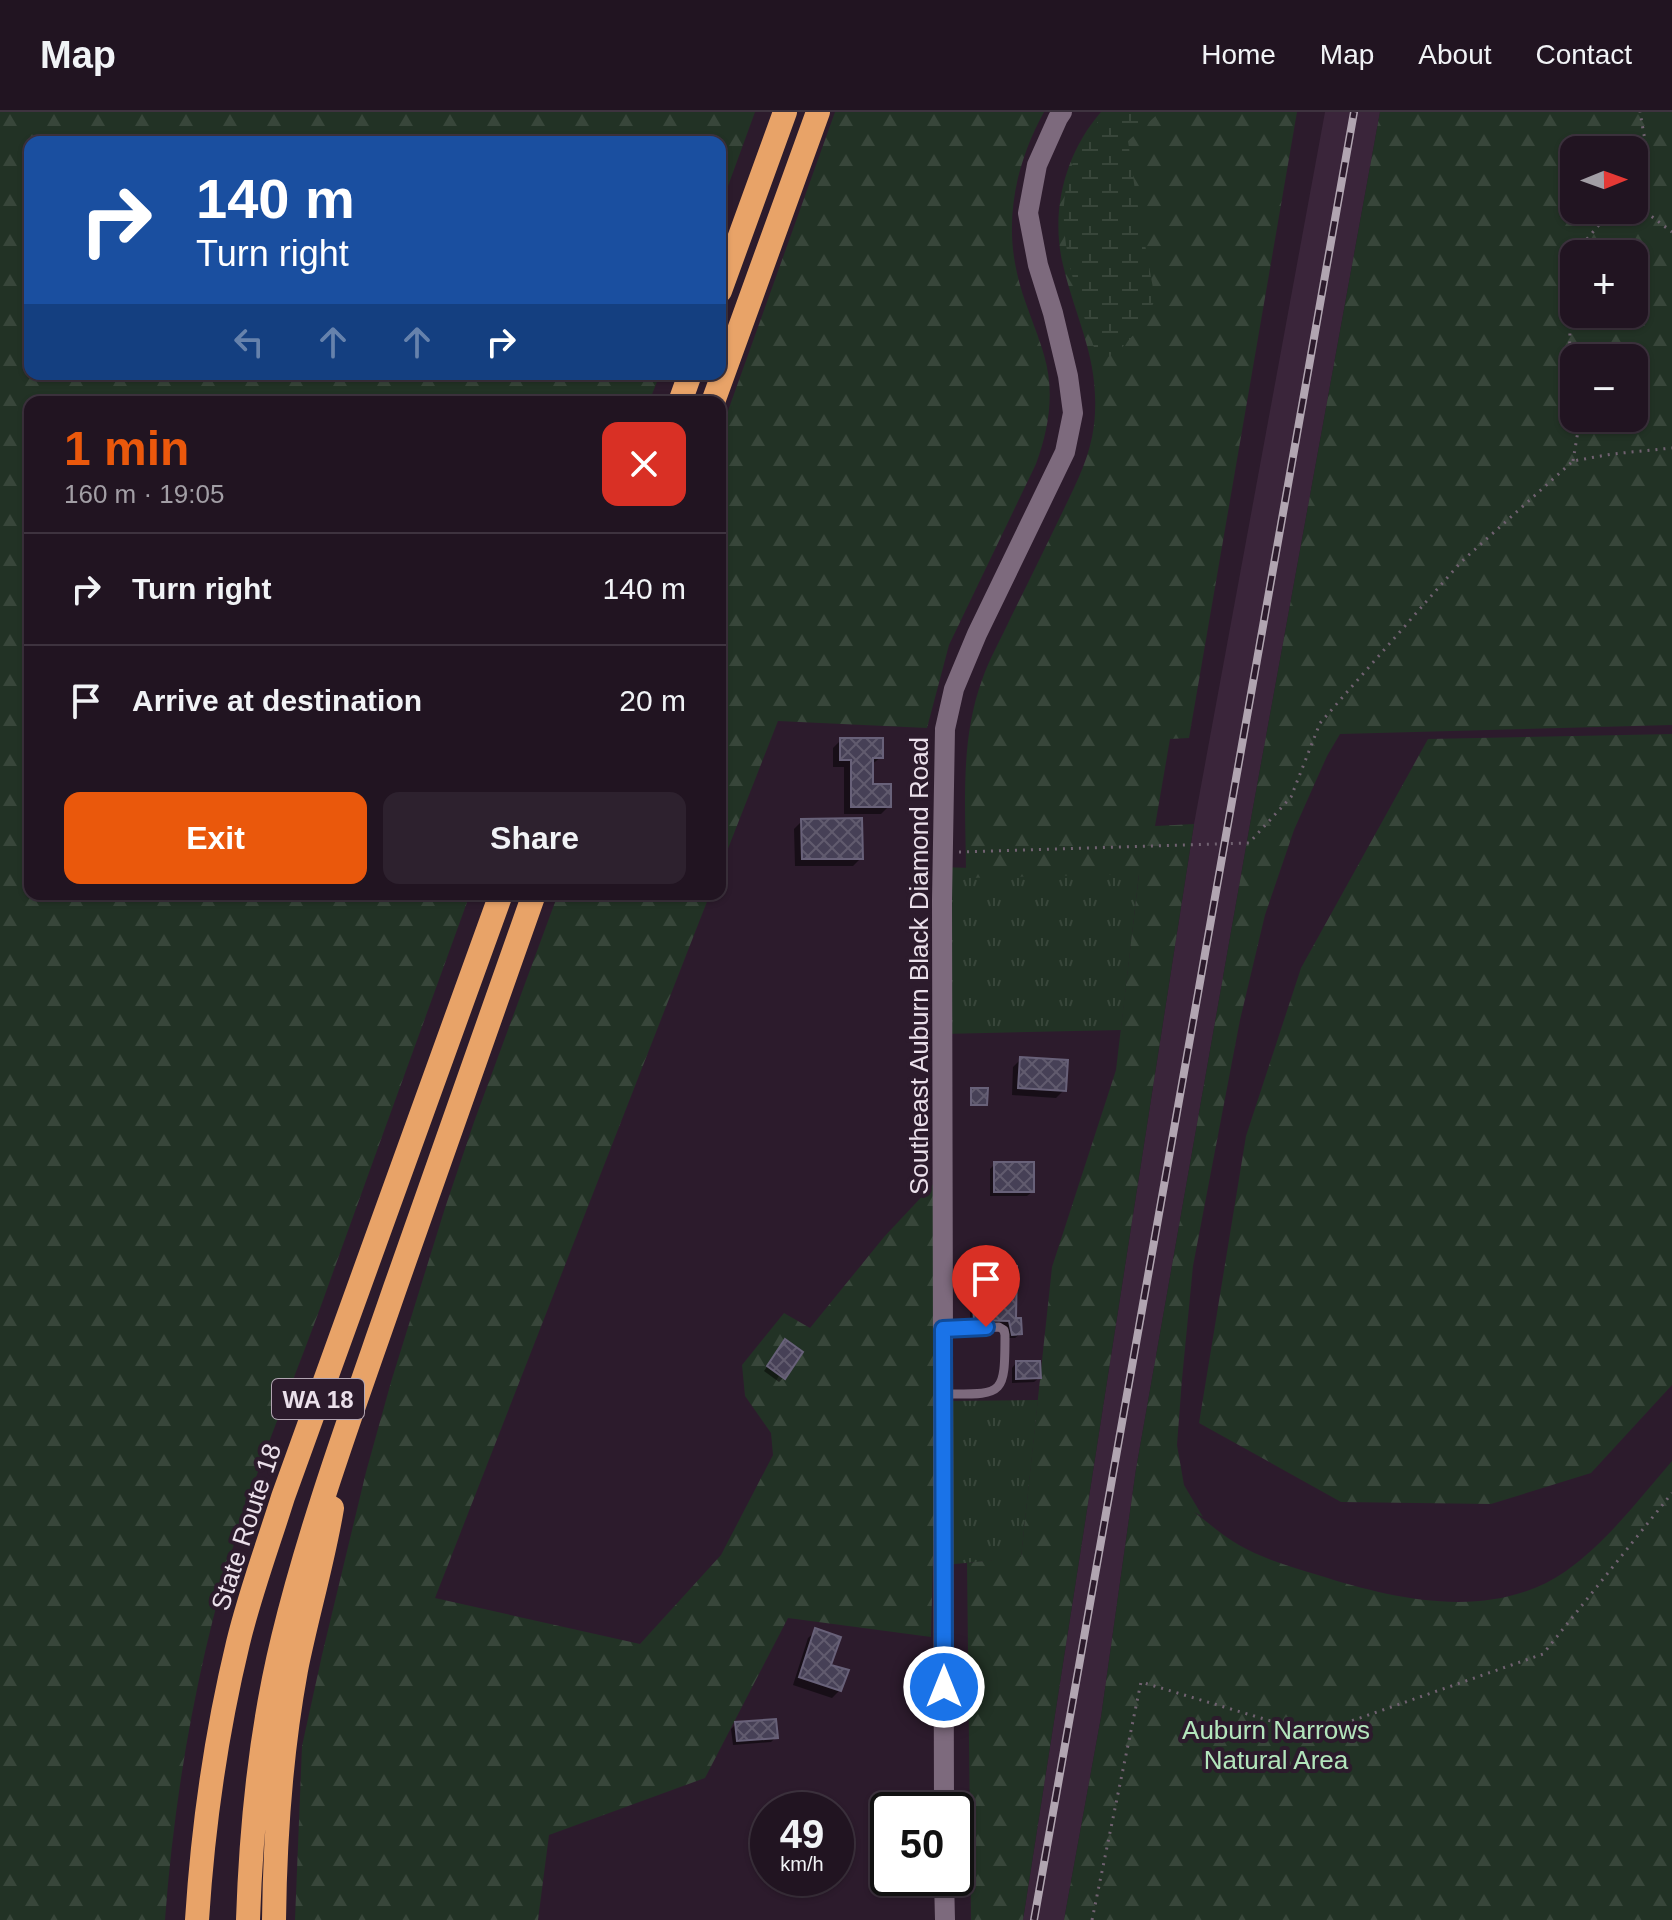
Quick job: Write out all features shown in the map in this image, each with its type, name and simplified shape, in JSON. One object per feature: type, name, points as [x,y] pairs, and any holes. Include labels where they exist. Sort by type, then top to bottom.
[{"type":"highway","points":[[726,274],[785,112]]},
{"type":"highway","points":[[726,366],[818,112]]},
{"type":"highway","name":"State Route 18","points":[[197,1920],[205,1820],[216,1752],[239,1641],[257,1578],[283,1497],[499,900]]},
{"type":"highway","name":"WA 18","points":[[248,1920],[255,1813],[270,1702],[303,1558],[346,1427],[532,900]]},
{"type":"highway","points":[[274,1920],[278,1816],[289,1715],[305,1629],[324,1554],[346,1427]]},
{"type":"main road","name":"Southeast Auburn Black Diamond Road","points":[[944,1792],[945,729],[954,689],[977,634],[1065,452],[1073,413],[1068,376],[1038,265],[1028,213],[1037,165],[1062,112]]},
{"type":"main road","points":[[944,1896],[945,1920]]},
{"type":"lane","points":[[943,1329],[999,1327],[1005,1335],[1005,1373],[998,1388],[987,1394],[943,1394]]},
{"type":"path","points":[[1640,112],[1644,136]]},
{"type":"path","points":[[1648,214],[1672,232]]},
{"type":"path","points":[[1586,240],[1600,224]]},
{"type":"path","points":[[1573,461],[1578,432]]},
{"type":"path","points":[[943,852],[1249,843],[1291,797],[1320,723],[1461,562],[1573,461],[1672,448]]},
{"type":"path","points":[[1092,1920],[1141,1682],[1314,1734],[1543,1654],[1672,1493]]},
{"type":"shaded area","points":[[1325,112],[1380,112],[1136,1469],[1101,1717],[1064,1920],[1023,1920],[1194,824]]},
{"type":"green space","points":[[0,112],[755,112],[726,192],[726,136],[24,136],[24,380],[658,380],[651,396],[24,396],[24,900],[468,900],[261,1464],[227,1567],[202,1666],[183,1767],[165,1920],[0,1920]]},
{"type":"green space","points":[[835,112],[1044,112],[1020,170],[1012,231],[1020,283],[1047,369],[1050,397],[1047,424],[1036,464],[949,645],[927,728],[778,721],[726,854],[726,416]]},
{"type":"green space","points":[[1101,112],[1297,112],[1189,738],[1170,739],[1155,826],[1194,824],[1023,1920],[971,1920],[971,1896],[974,1896],[974,1792],[970,1792],[967,1563],[1021,1557],[1052,1267],[1116,1070],[1139,874],[966,878],[965,778],[975,704],[992,657],[1077,482],[1094,425],[1091,362],[1063,265],[1058,224],[1070,164],[1088,128]]},
{"type":"green space","points":[[1107,112],[1160,112],[1128,141],[1155,299],[1146,321],[1116,354],[1098,360],[1073,278],[1064,222],[1065,195],[1071,168],[1085,137]]},
{"type":"green space","name":"Auburn Narrows Natural Area","points":[[1380,112],[1672,112],[1672,725],[1340,734],[1294,830],[1265,915],[1240,1020],[1193,1266],[1177,1445],[1184,1485],[1203,1517],[1194,1512],[1239,1545],[1278,1562],[1348,1584],[1444,1602],[1507,1597],[1538,1587],[1566,1571],[1609,1533],[1672,1461],[1672,1920],[1064,1920],[1101,1717],[1136,1469]]},
{"type":"green space","points":[[1672,734],[1672,1385],[1591,1473],[1491,1504],[1341,1502],[1199,1423],[1246,1136],[1301,968],[1428,739]]},
{"type":"green space","points":[[943,867],[1139,874],[1121,1030],[942,1034]]},
{"type":"green space","points":[[556,900],[708,900],[435,1598],[640,1644],[721,1555],[773,1455],[771,1433],[745,1396],[742,1365],[784,1313],[810,1328],[884,1237],[943,1174],[931,1637],[788,1618],[705,1778],[549,1835],[538,1920],[295,1920],[302,1746],[322,1655],[391,1382],[474,1122]]},
{"type":"green space","points":[[1038,1400],[1021,1558],[944,1565],[943,1401]]},
{"type":"building","points":[[840,738],[883,738],[883,758],[873,758],[873,784],[891,784],[891,807],[851,807],[851,760],[840,760]]},
{"type":"building","points":[[862,818],[863,859],[802,859],[801,819]]},
{"type":"building","points":[[1020,1057],[1068,1060],[1066,1091],[1018,1088]]},
{"type":"building","points":[[971,1088],[988,1088],[987,1105],[971,1105]]},
{"type":"building","points":[[994,1162],[1034,1162],[1034,1192],[994,1192]]},
{"type":"building","points":[[984,1261],[1009,1262],[1009,1266],[1017,1266],[1016,1318],[1021,1318],[1022,1334],[1012,1335],[1009,1321],[974,1320],[973,1305],[982,1305]]},
{"type":"building","points":[[785,1339],[803,1352],[785,1379],[767,1366]]},
{"type":"building","points":[[1016,1361],[1040,1361],[1041,1378],[1016,1379]]},
{"type":"building","points":[[815,1628],[841,1637],[831,1665],[849,1670],[841,1691],[799,1677]]},
{"type":"building","points":[[776,1719],[778,1738],[737,1741],[735,1722]]},
{"type":"railway","points":[[1034,1920],[1354,112]]},
{"type":"route","points":[[944,1687],[943,1329],[986,1327]]}]
